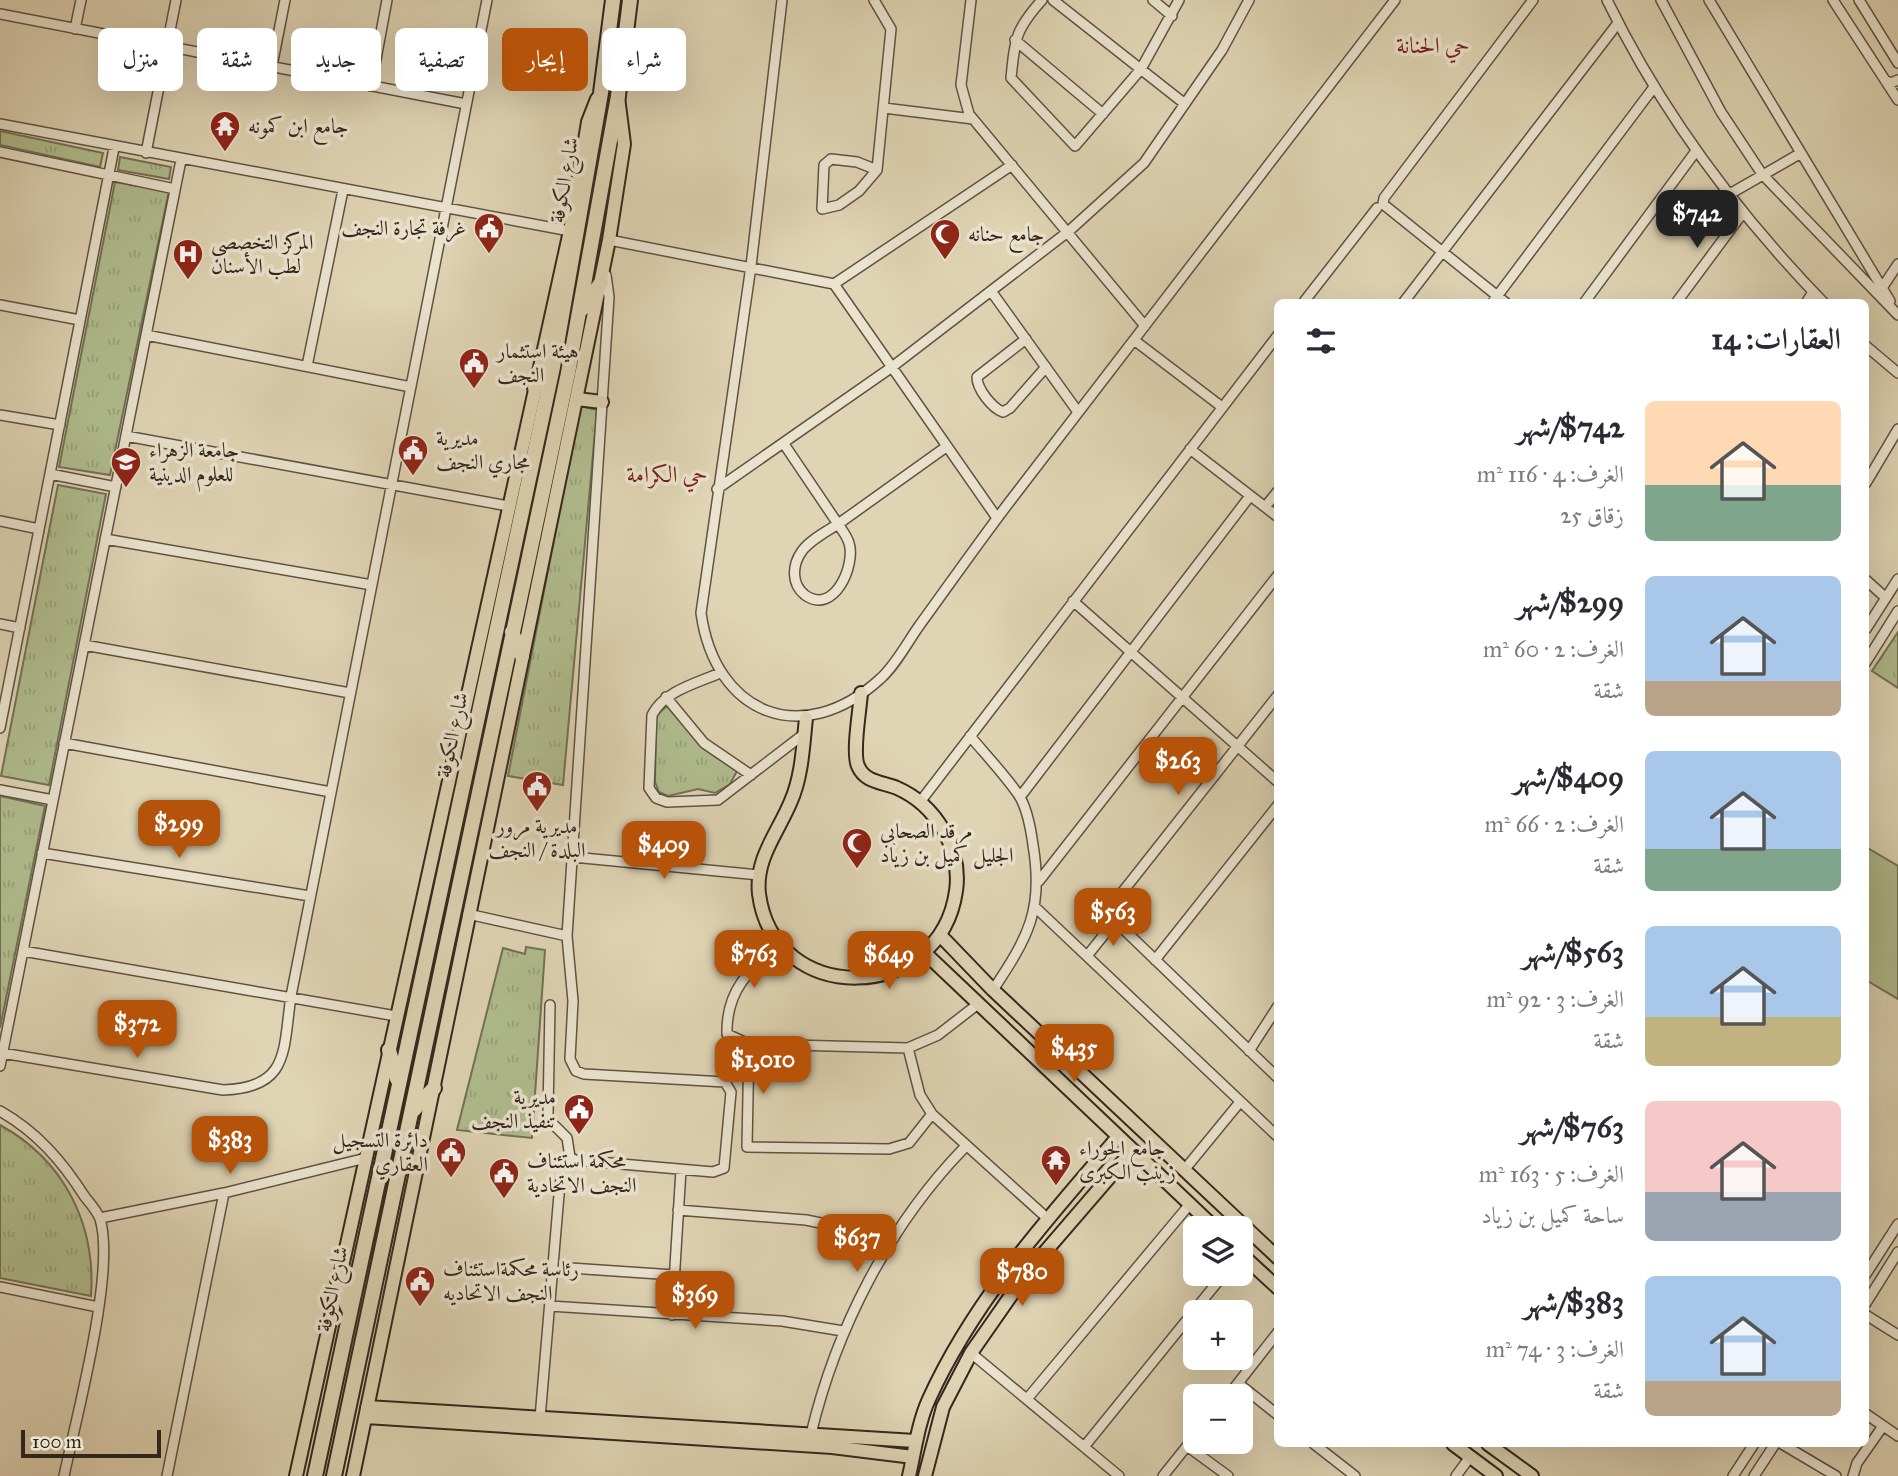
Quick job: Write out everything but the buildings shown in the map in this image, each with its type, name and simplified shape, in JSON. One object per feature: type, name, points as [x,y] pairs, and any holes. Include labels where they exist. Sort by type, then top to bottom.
[{"type":"highway","name":"شارع الكوفة","points":[[315,1476],[398,1083],[490,624],[552,367],[601,93],[613,0]]},
{"type":"highway","name":"شارع الكوفة","points":[[334,1476],[579,313],[618,96],[630,0]]},
{"type":"highway","points":[[579,313],[601,283]]},
{"type":"highway","points":[[535,388],[552,367]]},
{"type":"highway","points":[[512,632],[522,656]]},
{"type":"highway","points":[[389,1050],[398,1083]]},
{"type":"highway","points":[[410,1114],[433,1088]]},
{"type":"highway","points":[[338,1280],[349,1309]]},
{"type":"main road","points":[[296,1476],[396,1016],[490,624],[509,506],[570,231],[588,122],[601,93]]},
{"type":"main road","points":[[353,1476],[601,283],[624,144],[618,96]]},
{"type":"main road","points":[[577,399],[602,402]]},
{"type":"main road","points":[[806,718],[797,783],[791,802],[768,843],[759,875],[760,895],[767,921],[780,943],[800,961],[824,974],[850,979],[877,977],[902,968],[925,953],[940,935],[951,913],[957,889],[956,864],[950,841],[937,819],[920,802],[898,788],[872,781],[862,774],[856,763],[861,693]]},
{"type":"main road","points":[[940,935],[993,990],[1274,1254]]},
{"type":"main road","points":[[925,953],[1202,1216]]},
{"type":"main road","points":[[1051,1071],[1063,1072],[1067,1058]]},
{"type":"main road","points":[[1077,1095],[1082,1082],[1092,1082]]},
{"type":"main road","points":[[909,1476],[915,1441],[928,1401],[955,1348],[1030,1239],[1118,1137]]},
{"type":"main road","points":[[925,1476],[943,1407],[971,1353],[1026,1274],[1132,1150]]},
{"type":"main road","points":[[1030,1239],[1031,1249],[1037,1253],[1044,1252]]},
{"type":"main road","points":[[1015,1259],[1026,1262],[1026,1274]]},
{"type":"main road","points":[[1253,1265],[1274,1284]]},
{"type":"main road","points":[[366,1412],[540,1418],[811,1434],[839,1443],[913,1457]]},
{"type":"main road","points":[[366,1412],[839,1443],[915,1441]]},
{"type":"main road","points":[[1457,1447],[1496,1476]]},
{"type":"main road","points":[[1482,1465],[1492,1447],[1532,1476]]},
{"type":"street","points":[[75,29],[81,0]]},
{"type":"street","points":[[170,28],[176,0]]},
{"type":"street","points":[[277,41],[285,0]]},
{"type":"street","points":[[381,34],[387,0]]},
{"type":"street","points":[[2,1053],[222,1090],[259,1085],[277,1068],[282,1056],[290,996],[486,0]]},
{"type":"street","points":[[782,0],[751,266],[701,613],[705,643],[720,673],[744,698],[766,711],[806,718],[832,710],[881,679],[997,518],[1395,0]]},
{"type":"street","points":[[874,0],[891,29],[877,170],[859,191],[839,205],[822,209],[824,165],[831,159],[857,162],[877,170]]},
{"type":"street","points":[[971,0],[961,86],[964,103],[973,119],[1069,231],[1145,326]]},
{"type":"street","points":[[1041,0],[1022,22],[1015,40],[1011,78],[1075,146],[1141,69],[1179,0]]},
{"type":"street","points":[[1053,0],[1185,104]]},
{"type":"street","points":[[1153,0],[1172,16]]},
{"type":"street","points":[[717,489],[892,367],[1069,231],[1144,163],[1222,50],[1250,0]]},
{"type":"street","points":[[1533,0],[1384,198],[1383,204],[1443,251],[1495,299],[1654,88]]},
{"type":"street","points":[[1608,0],[1654,88],[1696,151],[1742,214],[1820,299]]},
{"type":"street","points":[[1661,0],[1721,112],[1762,174],[1898,315]]},
{"type":"street","points":[[1709,0],[1898,315]]},
{"type":"street","points":[[1833,0],[1898,100]]},
{"type":"street","points":[[1859,0],[1867,5],[1898,63]]},
{"type":"street","points":[[0,14],[98,33]]},
{"type":"street","points":[[1406,299],[1618,23]]},
{"type":"street","points":[[1015,40],[1103,114]]},
{"type":"street","points":[[1885,80],[1891,83],[1898,80]]},
{"type":"street","points":[[381,88],[466,104]]},
{"type":"street","points":[[146,153],[158,91]]},
{"type":"street","points":[[884,108],[973,119]]},
{"type":"street","points":[[0,124],[114,148],[570,231]]},
{"type":"street","points":[[0,727],[114,148]]},
{"type":"street","points":[[1587,299],[1696,151]]},
{"type":"street","points":[[0,152],[108,177],[175,189]]},
{"type":"street","points":[[1728,195],[1801,153]]},
{"type":"street","points":[[0,1066],[181,160]]},
{"type":"street","points":[[834,284],[1012,164]]},
{"type":"street","points":[[307,366],[343,190]]},
{"type":"street","points":[[1306,299],[1377,208]]},
{"type":"street","points":[[1679,299],[1742,214]]},
{"type":"street","points":[[609,240],[834,284],[997,518]]},
{"type":"street","points":[[1882,288],[1898,264]]},
{"type":"street","points":[[550,1005],[548,1114],[567,1139],[570,1157],[575,1160],[717,1172],[727,1164],[730,1088],[717,1079],[584,1074],[576,1071],[570,1059],[573,1001],[567,936],[609,297],[604,267]]},
{"type":"street","points":[[991,291],[1078,412]]},
{"type":"street","points":[[1809,299],[1813,292]]},
{"type":"street","points":[[0,305],[80,320]]},
{"type":"street","points":[[146,335],[411,387]]},
{"type":"street","points":[[1026,338],[977,377],[977,383],[996,410],[1003,412],[1010,408],[1046,367]]},
{"type":"street","points":[[1134,340],[1222,407]]},
{"type":"street","points":[[920,802],[1274,340]]},
{"type":"street","points":[[1869,349],[1898,373]]},
{"type":"street","points":[[0,415],[60,425]]},
{"type":"street","points":[[1869,478],[1898,429]]},
{"type":"street","points":[[126,436],[509,506]]},
{"type":"street","points":[[783,444],[838,524],[850,549],[846,575],[833,594],[809,597],[797,587],[795,580],[798,558],[808,544],[838,524],[946,447]]},
{"type":"street","points":[[1189,449],[1274,514]]},
{"type":"street","points":[[50,474],[116,487]]},
{"type":"street","points":[[1020,797],[1250,496]]},
{"type":"street","points":[[1265,508],[1274,496]]},
{"type":"street","points":[[0,522],[39,529]]},
{"type":"street","points":[[105,539],[372,585]]},
{"type":"street","points":[[1869,624],[1898,579]]},
{"type":"street","points":[[1039,881],[1274,580]]},
{"type":"street","points":[[1869,583],[1886,598]]},
{"type":"street","points":[[1073,601],[1274,779]]},
{"type":"street","points":[[1869,652],[1898,611]]},
{"type":"street","points":[[0,624],[20,628]]},
{"type":"street","points":[[84,645],[350,693]]},
{"type":"street","points":[[720,673],[666,697],[652,715],[649,788],[656,798],[667,802],[718,800],[804,734]]},
{"type":"street","points":[[666,697],[704,743],[751,775]]},
{"type":"street","points":[[1274,700],[1113,904],[1111,913],[1115,921],[1274,1074]]},
{"type":"street","points":[[970,736],[1020,797],[1031,834],[1039,881],[1035,907],[1023,945],[993,990]]},
{"type":"street","points":[[64,743],[331,792]]},
{"type":"street","points":[[0,790],[53,800]]},
{"type":"street","points":[[1155,960],[1274,810]]},
{"type":"street","points":[[42,853],[310,896]]},
{"type":"street","points":[[573,857],[759,875]]},
{"type":"street","points":[[1035,907],[1274,1133]]},
{"type":"street","points":[[468,914],[567,936]]},
{"type":"street","points":[[1087,957],[1115,921]]},
{"type":"street","points":[[780,943],[747,971],[726,1013],[727,1034],[749,1044],[908,1048],[938,1035],[978,1004]]},
{"type":"street","points":[[23,951],[396,1016]]},
{"type":"street","points":[[1249,1051],[1274,1012]]},
{"type":"street","points":[[749,1044],[747,1147],[889,1149],[909,1143],[932,1114]]},
{"type":"street","points":[[908,1048],[920,1095],[932,1114],[965,1147],[1048,1219]]},
{"type":"street","points":[[1185,1169],[1240,1102]]},
{"type":"street","points":[[0,1111],[36,1135],[53,1152],[100,1218],[102,1254],[98,1307],[64,1476]]},
{"type":"street","points":[[811,1434],[825,1381],[843,1331],[894,1238],[937,1177],[965,1147]]},
{"type":"street","points":[[100,1218],[224,1193],[366,1158]]},
{"type":"street","points":[[672,1315],[681,1170]]},
{"type":"street","points":[[540,1418],[560,1183]]},
{"type":"street","points":[[167,1476],[224,1193]]},
{"type":"street","points":[[1027,1399],[1190,1204]]},
{"type":"street","points":[[678,1210],[806,1220],[894,1238]]},
{"type":"street","points":[[1869,1269],[1898,1224]]},
{"type":"street","points":[[1869,1298],[1898,1252]]},
{"type":"street","points":[[570,1268],[674,1275]]},
{"type":"street","points":[[1084,1447],[1214,1286]]},
{"type":"street","points":[[0,1287],[98,1307]]},
{"type":"street","points":[[550,1306],[782,1321],[843,1331]]},
{"type":"street","points":[[1869,1317],[1898,1335]]},
{"type":"street","points":[[1239,1384],[1274,1337]]},
{"type":"street","points":[[971,1353],[1119,1476]]},
{"type":"street","points":[[1253,1395],[1274,1412]]},
{"type":"street","points":[[1869,1416],[1898,1436]]},
{"type":"street","points":[[1869,1446],[1883,1426]]},
{"type":"street","points":[[1318,1447],[1355,1476]]},
{"type":"street","points":[[1733,1476],[1752,1447]]},
{"type":"street","points":[[1754,1476],[1773,1447]]},
{"type":"street","points":[[1787,1447],[1836,1476]]},
{"type":"street","points":[[1853,1476],[1857,1463],[1868,1447]]},
{"type":"street","points":[[1163,1476],[1183,1451]]},
{"type":"street","points":[[1198,1454],[1228,1476]]},
{"type":"street","points":[[1456,1476],[1470,1457]]},
{"type":"green space","points":[[0,131],[103,153],[100,167],[0,145]]},
{"type":"green space","points":[[120,157],[171,167],[169,179],[118,170]]},
{"type":"green space","points":[[115,182],[169,191],[110,475],[59,467]]},
{"type":"green space","points":[[580,406],[597,410],[563,785],[508,776]]},
{"type":"green space","points":[[58,485],[106,494],[49,785],[1,776]]},
{"type":"green space","points":[[1898,632],[1898,688],[1872,671]]},
{"type":"green space","points":[[667,706],[704,749],[737,771],[730,784],[715,793],[698,789],[668,796],[659,792],[655,782],[656,716]]},
{"type":"green space","points":[[0,796],[45,806],[0,1028]]},
{"type":"green space","points":[[1869,849],[1898,866],[1898,999],[1869,982]]},
{"type":"green space","points":[[526,947],[545,950],[532,1138],[457,1130],[503,948],[525,954]]},
{"type":"green space","points":[[0,1125],[42,1156],[71,1197],[88,1244],[91,1296],[0,1278]]},
{"type":"place","name":"جامع ابن كمونه","points":[[225,153]]},
{"type":"place","name":"غرفة تجارة النجف","points":[[489,255]]},
{"type":"place","name":"جامع حنانه","points":[[945,261]]},
{"type":"place","name":"المركز التخصصي لطب الأسنان","points":[[188,281]]},
{"type":"place","name":"هيئة استثمار النجف","points":[[474,390]]},
{"type":"place","name":"مديرية مجاري النجف","points":[[413,477]]},
{"type":"place","name":"جامعة الزهراء للعلوم الدينية","points":[[126,489]]},
{"type":"place","name":"مديرية مرور البلدة / النجف","points":[[537,813]]},
{"type":"place","name":"مرقد الصحابي الجليل كميل بن زياد","points":[[857,870]]},
{"type":"place","name":"مديرية تنفيذ النجف","points":[[579,1136]]},
{"type":"place","name":"دائرة التسجيل العقاري","points":[[451,1179]]},
{"type":"place","name":"جامع الحوراء زينب الكبرى","points":[[1056,1187]]},
{"type":"place","name":"محكمة استئناف النجف الاتحادية","points":[[504,1200]]},
{"type":"place","name":"رئاسة محكمةاستئناف النجف الاتحاديه","points":[[420,1308]]},
{"type":"district","name":"حي الحنانة","points":[[1433,45]]},
{"type":"district","name":"حي الكرامة","points":[[667,474]]}]
